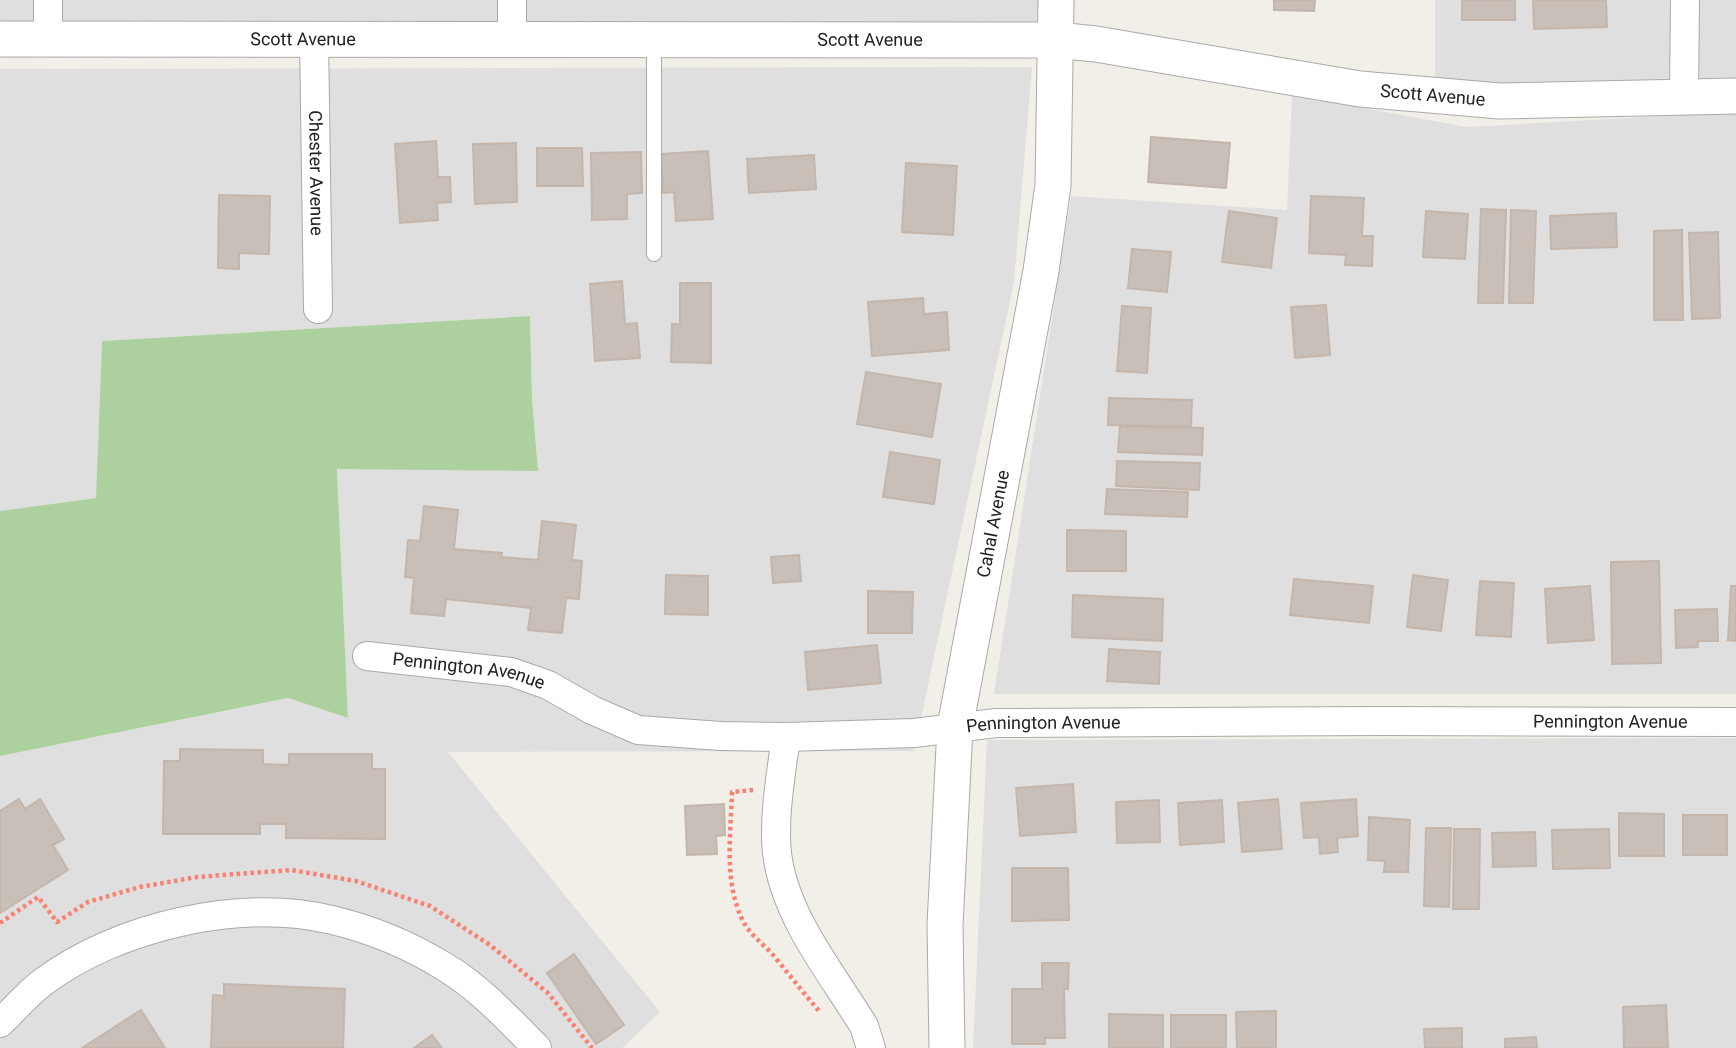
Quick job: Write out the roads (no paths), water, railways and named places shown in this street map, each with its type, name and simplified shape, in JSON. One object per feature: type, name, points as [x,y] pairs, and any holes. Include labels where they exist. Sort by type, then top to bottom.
[{"type":"street","points":[[48,0],[48,39]]},
{"type":"street","points":[[512,0],[512,38]]},
{"type":"street","name":"Cahal Avenue","points":[[947,1048],[946,925],[955,727],[1041,271],[1053,186],[1056,0]]},
{"type":"street","points":[[1684,96],[1685,0]]},
{"type":"street","name":"Chester Avenue","points":[[314,38],[318,309]]},
{"type":"street","name":"Scott Avenue","points":[[0,39],[1056,40],[1096,44],[1360,89],[1500,101],[1736,96]]},
{"type":"street","name":"Pennington Avenue","points":[[367,656],[512,672],[548,685],[592,710],[638,730],[721,736],[914,733],[996,723],[1736,722]]},
{"type":"street","points":[[786,737],[777,807],[777,859],[793,912],[864,1027],[871,1048]]},
{"type":"street","points":[[0,1023],[43,983],[110,944],[141,931],[200,918],[262,912],[331,919],[392,940],[445,967],[493,1004],[537,1048]]},
{"type":"lane","points":[[654,39],[654,254]]}]
